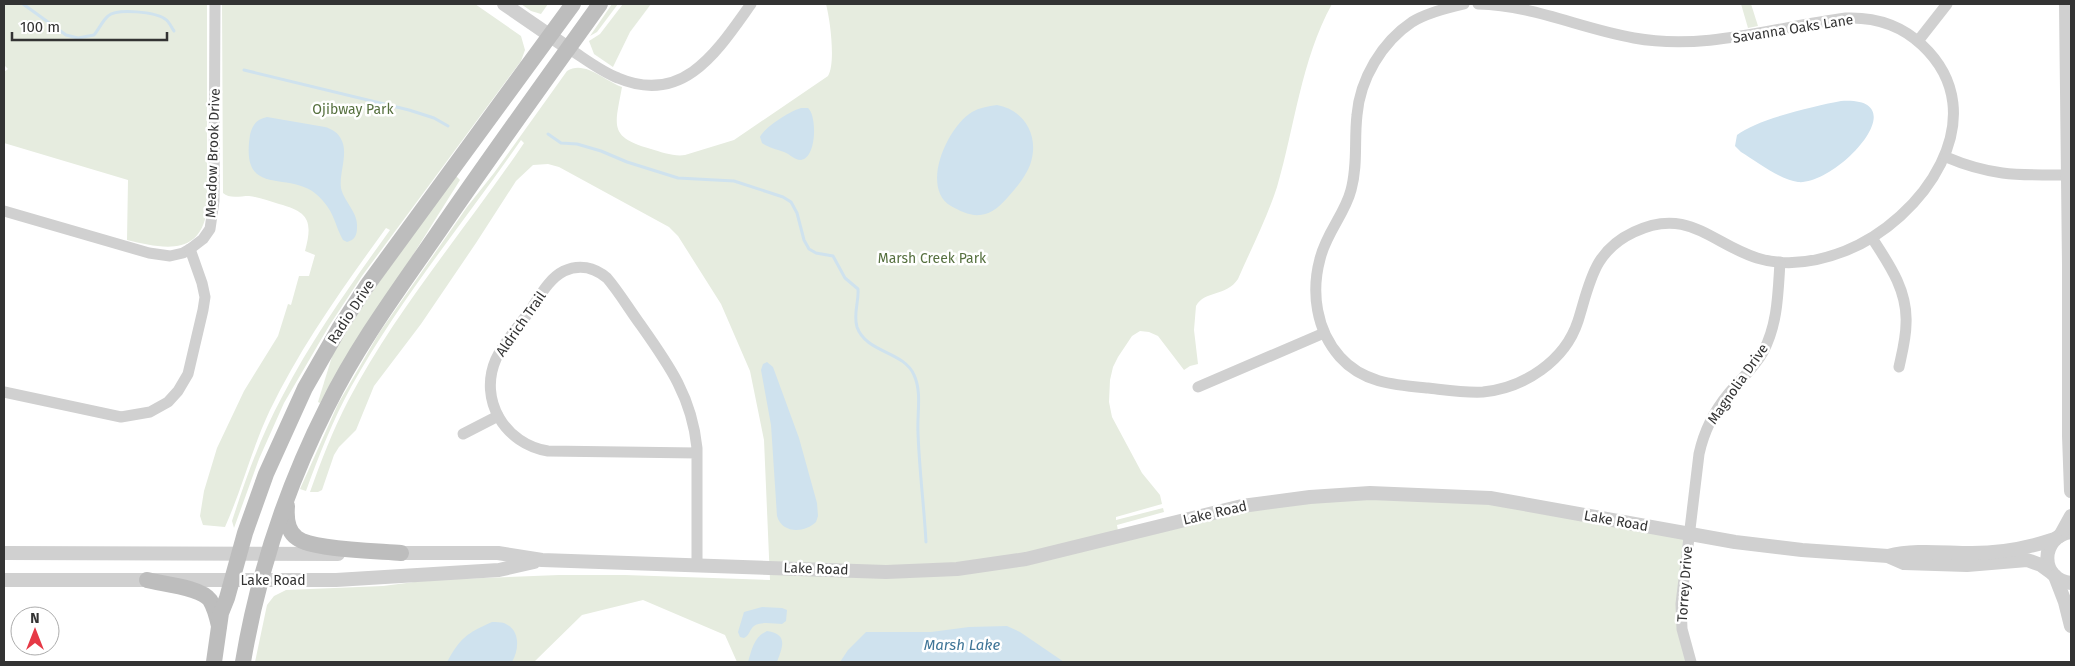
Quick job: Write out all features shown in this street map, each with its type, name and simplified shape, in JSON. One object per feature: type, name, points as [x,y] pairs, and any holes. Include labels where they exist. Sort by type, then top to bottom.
[{"type":"main road","name":"Radio Drive","points":[[214,662],[221,613],[257,497],[284,430],[305,388],[340,326],[393,248],[573,4]]},
{"type":"main road","name":"Radio Drive","points":[[243,662],[260,581],[268,554],[289,492],[327,406],[362,344],[392,298],[600,4]]},
{"type":"main road","points":[[289,492],[286,508],[288,523],[298,539],[319,546],[400,553]]},
{"type":"main road","points":[[147,580],[192,590],[209,598],[215,610],[219,627]]},
{"type":"street","name":"Meadow Brook Drive","points":[[4,211],[149,253],[170,256],[183,253],[203,239],[210,229],[213,215],[215,4]]},
{"type":"street","points":[[504,4],[550,37],[605,72],[626,81],[648,84],[672,81],[695,71],[709,60],[751,4]]},
{"type":"street","name":"Savanna Oaks Lane","points":[[1464,4],[1438,11],[1412,22],[1393,38],[1377,58],[1362,86],[1357,115],[1355,172],[1350,195],[1322,249],[1316,277],[1317,303],[1324,332],[1334,351],[1345,363],[1374,380],[1392,385],[1483,392],[1514,385],[1533,376],[1557,356],[1568,342],[1577,325],[1592,273],[1600,260],[1616,244],[1635,231],[1662,224],[1692,226],[1745,254],[1760,259],[1780,262],[1802,262],[1824,258],[1872,238],[1894,222],[1909,208],[1946,157],[1953,125],[1951,93],[1940,68],[1930,53],[1918,41],[1891,25],[1869,19],[1852,18],[1720,40],[1685,43],[1634,38],[1495,4],[1478,4]]},
{"type":"street","points":[[1918,41],[1947,4]]},
{"type":"street","points":[[2066,4],[2070,175],[2069,436],[2071,490]]},
{"type":"street","points":[[1946,157],[1971,167],[1997,174],[2070,175]]},
{"type":"street","points":[[1872,238],[1897,280],[1905,302],[1906,324],[1899,367]]},
{"type":"street","points":[[4,392],[120,417],[150,412],[168,402],[178,391],[188,374],[204,310],[205,297],[202,283],[190,249]]},
{"type":"street","name":"Magnolia Drive","points":[[1688,534],[1696,465],[1702,443],[1719,406],[1754,366],[1766,346],[1776,312],[1780,262]]},
{"type":"street","name":"Aldrich Trail","points":[[697,453],[562,452],[541,450],[527,446],[507,430],[498,416],[492,399],[491,381],[494,366],[501,351],[554,278],[569,269],[586,268],[600,272],[608,279],[673,371],[689,409],[697,453],[697,565]]},
{"type":"street","points":[[1198,387],[1324,332]]},
{"type":"street","points":[[462,434],[498,416]]},
{"type":"street","name":"Lake Road","points":[[4,553],[498,553],[542,560],[886,572],[957,569],[1059,552],[1242,506],[1310,497],[1370,493],[1414,493],[1490,498],[1688,534],[1802,550],[1888,556],[1904,552],[2006,552],[2062,536]]},
{"type":"street","points":[[2071,516],[2062,536],[2049,547],[2046,558],[2065,602],[2071,626]]},
{"type":"street","name":"Torrey Drive","points":[[1688,534],[1681,604],[1682,629],[1691,662]]},
{"type":"street","name":"Lake Road","points":[[1888,556],[1904,563],[1988,564],[2024,560],[2036,563],[2060,580],[2071,583]]},
{"type":"street","name":"Lake Road","points":[[4,580],[260,581],[352,579],[499,570],[542,560]]},
{"type":"green space","points":[[4,4],[207,4],[207,210],[203,225],[196,236],[188,243],[165,247],[127,240],[128,180],[4,143],[4,72],[8,69],[4,65]]},
{"type":"green space","name":"Ojibway Park","points":[[222,4],[475,4],[521,36],[525,50],[521,61],[362,276],[329,326],[284,403],[259,459],[234,528],[232,521],[243,489],[275,410],[320,331],[390,230],[386,228],[339,294],[282,386],[264,424],[225,527],[203,525],[200,516],[204,491],[217,448],[244,391],[278,336],[288,304],[291,305],[299,276],[309,276],[315,255],[305,251],[309,232],[303,214],[289,207],[256,197],[231,197],[223,193]]},
{"type":"green space","points":[[521,4],[548,4],[541,14],[531,11]]},
{"type":"green space","points":[[612,4],[618,4],[597,32],[590,36]]},
{"type":"green space","points":[[623,4],[651,4],[630,32],[613,67],[594,54],[589,41],[600,34]]},
{"type":"green space","name":"Marsh Creek Park","points":[[826,4],[1332,4],[1321,25],[1313,48],[1277,187],[1259,233],[1238,279],[1233,285],[1228,289],[1205,298],[1196,306],[1194,330],[1198,364],[1184,370],[1158,336],[1140,331],[1132,336],[1113,367],[1110,380],[1109,402],[1112,417],[1142,473],[1160,495],[1162,504],[1116,517],[1116,520],[1163,508],[1164,512],[1117,525],[1119,537],[1242,506],[1414,493],[1688,534],[1681,604],[1691,662],[737,662],[725,635],[643,600],[582,615],[534,662],[255,662],[267,605],[274,596],[286,590],[383,586],[430,580],[559,575],[625,575],[770,580],[764,440],[750,371],[721,304],[678,236],[669,227],[559,167],[548,164],[533,165],[516,181],[421,324],[374,386],[356,430],[339,447],[334,455],[322,490],[310,492],[337,423],[367,367],[410,301],[524,143],[521,140],[411,292],[370,354],[338,412],[306,491],[300,489],[338,404],[379,333],[467,207],[494,173],[567,71],[574,68],[588,70],[622,87],[617,121],[621,134],[627,140],[664,153],[685,155],[734,140],[828,76],[832,61],[832,51]]},
{"type":"green space","points":[[1741,4],[1751,4],[1758,26],[1748,28]]},
{"type":"green space","points":[[456,176],[460,180],[320,403],[318,402],[334,350],[358,311]]},
{"type":"water","points":[[1841,101],[1863,103],[1873,112],[1872,125],[1863,141],[1849,157],[1832,170],[1814,179],[1798,182],[1791,181],[1768,170],[1735,146],[1737,135],[1746,129],[1787,114]]},
{"type":"water","points":[[997,105],[1015,112],[1027,125],[1033,142],[1031,162],[1021,181],[999,206],[984,214],[969,214],[951,206],[942,197],[938,186],[937,172],[946,144],[954,130],[972,112]]},
{"type":"water","points":[[801,108],[808,108],[811,112],[814,127],[813,145],[806,157],[801,160],[796,159],[762,143],[760,137],[772,124]]},
{"type":"water","points":[[267,117],[325,127],[333,130],[339,136],[344,146],[341,188],[357,222],[357,232],[352,240],[347,242],[343,240],[330,211],[316,194],[305,187],[269,180],[259,175],[252,168],[249,155],[251,131],[258,121]]},
{"type":"water","points":[[767,362],[773,367],[799,438],[817,503],[818,516],[816,522],[800,530],[789,529],[784,526],[777,516],[771,425],[761,370],[763,364]]},
{"type":"water","points":[[762,607],[787,610],[786,621],[782,624],[757,624],[746,637],[740,637],[738,632],[744,612]]},
{"type":"water","points":[[492,622],[500,622],[510,626],[516,635],[517,646],[512,662],[447,662],[465,637]]},
{"type":"water","name":"Marsh Lake","points":[[1007,626],[1020,632],[1064,662],[840,662],[848,650],[866,632],[931,632],[969,627]]},
{"type":"water","points":[[767,631],[781,638],[782,646],[777,662],[748,662],[756,640]]},
{"type":"waterway","points":[[23,4],[66,35],[78,38],[94,35],[108,16],[119,12],[154,14],[168,21],[174,31]]},
{"type":"waterway","points":[[244,70],[409,110],[434,118],[448,126]]},
{"type":"waterway","points":[[548,134],[561,143],[577,144],[601,151],[627,162],[678,178],[734,181],[783,197],[791,202],[797,213],[804,240],[809,249],[816,253],[833,256],[845,278],[858,289],[856,322],[862,336],[868,342],[902,361],[914,375],[919,395],[918,425],[926,542]]}]
